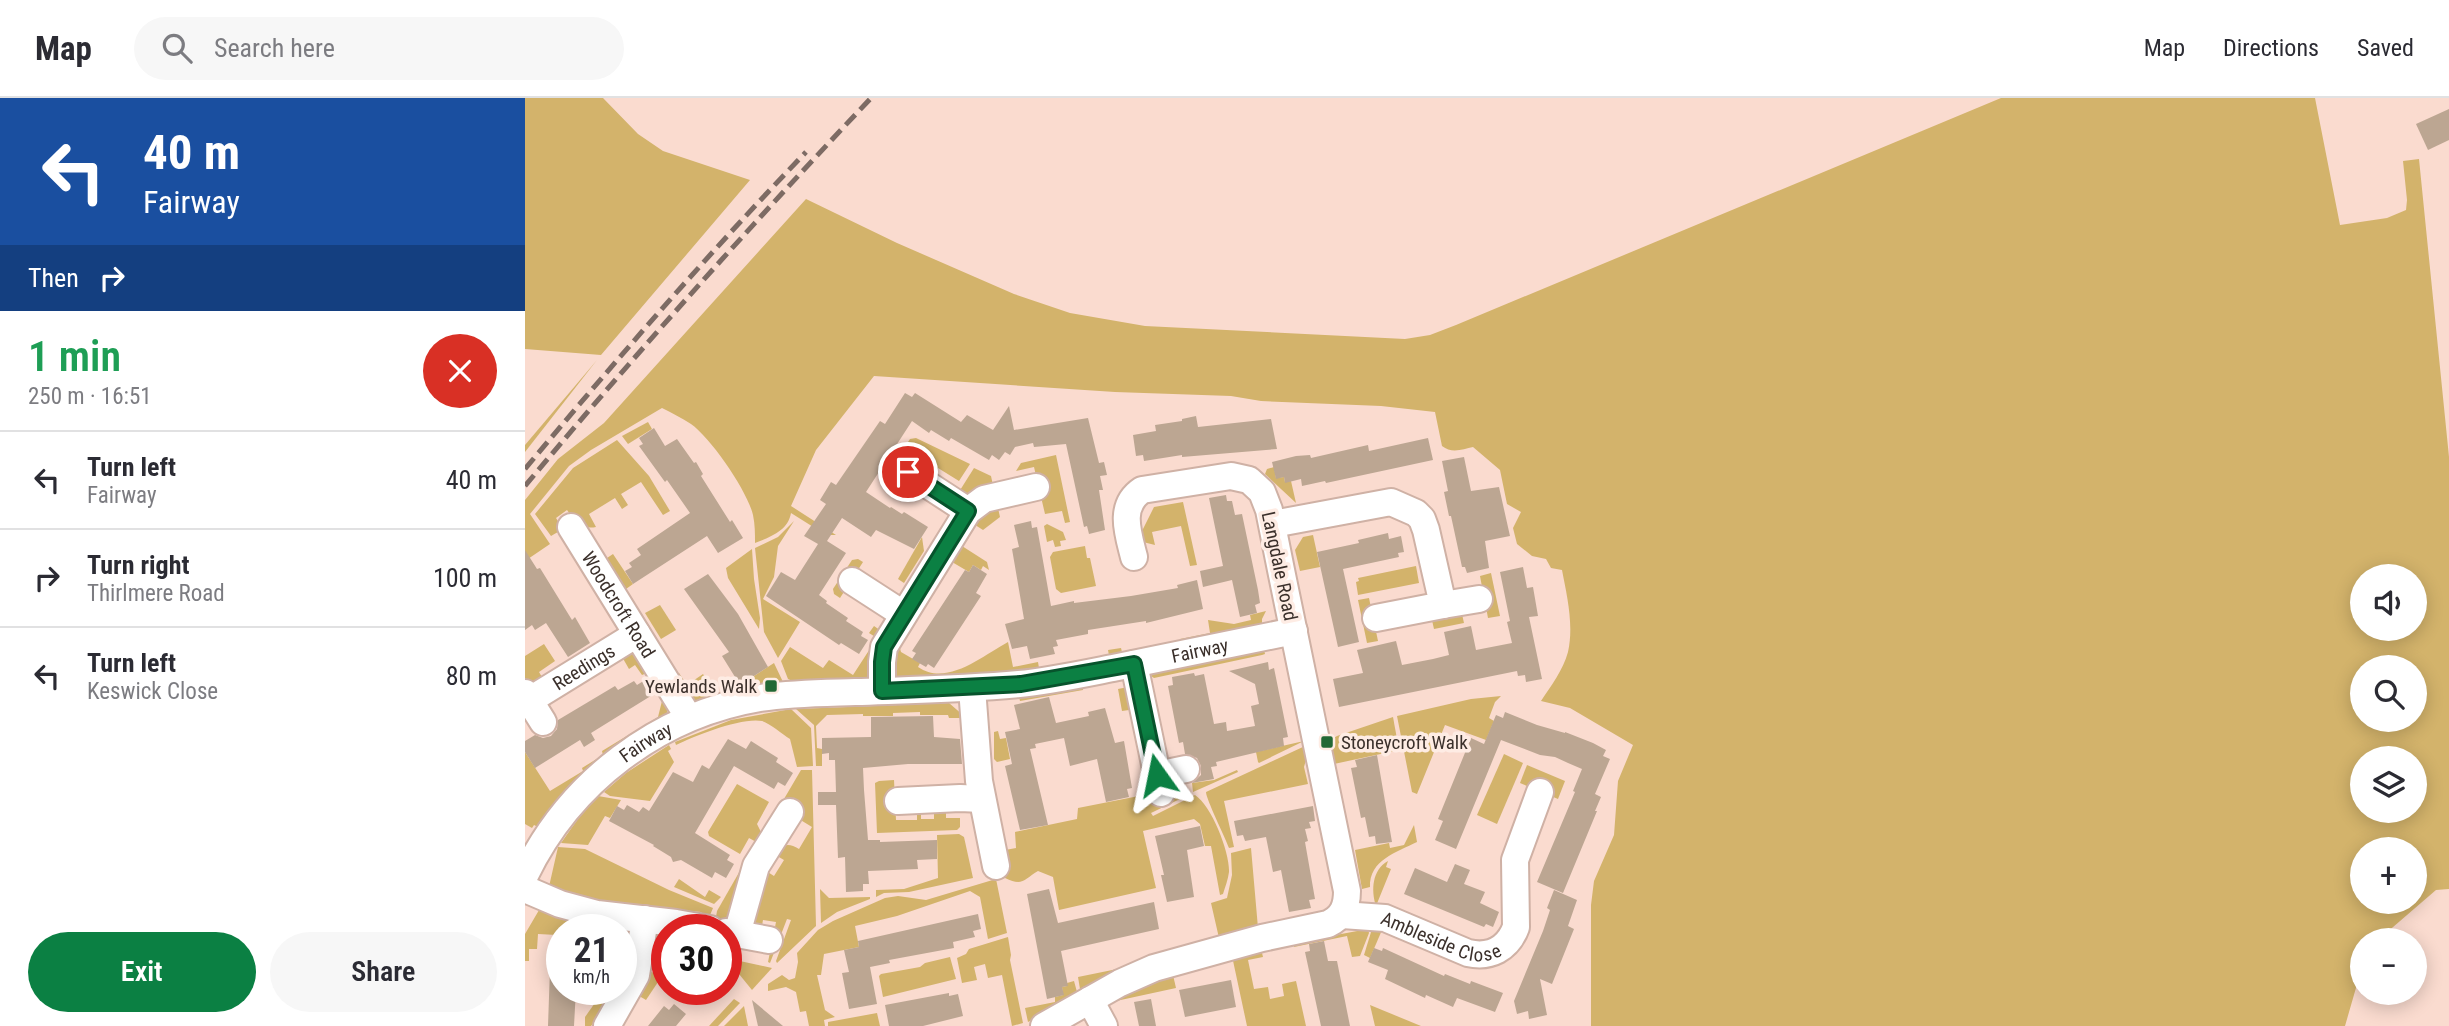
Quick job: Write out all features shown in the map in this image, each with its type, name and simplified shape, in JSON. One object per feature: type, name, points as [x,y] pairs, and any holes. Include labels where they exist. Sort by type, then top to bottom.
[{"type":"street","points":[[908,472],[968,511]]},
{"type":"street","name":"Langdale Road","points":[[1134,557],[1128,533],[1127,512],[1135,495],[1147,489],[1220,477],[1249,480],[1262,492],[1273,524],[1294,631]]},
{"type":"street","points":[[882,691],[884,647],[968,511],[984,499],[1036,487]]},
{"type":"street","points":[[1273,524],[1381,502],[1410,508],[1422,519],[1426,530],[1443,605]]},
{"type":"street","name":"Woodcroft Road","points":[[571,527],[689,718]]},
{"type":"street","points":[[852,581],[903,614]]},
{"type":"street","points":[[1375,618],[1479,598]]},
{"type":"street","points":[[1044,1026],[1120,983],[1154,968],[1265,937],[1328,924],[1342,915],[1347,891],[1294,631]]},
{"type":"street","name":"Fairway","points":[[525,875],[545,839],[589,785],[631,750],[689,718],[726,706],[762,698],[972,688],[1053,679],[1294,631]]},
{"type":"street","name":"Reedings","points":[[533,705],[637,634]]},
{"type":"street","points":[[1134,664],[1159,784],[1186,769]]},
{"type":"street","points":[[972,688],[982,799],[996,866]]},
{"type":"street","name":"Ambleside Close","points":[[1342,915],[1385,918],[1468,953],[1478,955],[1496,952],[1506,945],[1516,927],[1515,860],[1540,792]]},
{"type":"street","points":[[898,801],[982,799]]},
{"type":"street","points":[[738,914],[756,866],[790,812]]},
{"type":"street","points":[[525,889],[579,910],[651,920]]},
{"type":"street","points":[[607,1026],[636,975],[645,919]]},
{"type":"street","points":[[742,935],[769,940]]},
{"type":"street","points":[[1090,1000],[1104,1026]]},
{"type":"shaded area","points":[[525,98],[603,98],[638,134],[663,151],[750,180],[601,355],[525,349]]},
{"type":"shaded area","points":[[2001,98],[2315,98],[2340,225],[2387,218],[2406,210],[2403,161],[2419,159],[2449,457],[2449,889],[2436,890],[2427,898],[2427,837],[2350,837],[2350,914],[2408,914],[2392,928],[2350,928],[2351,1005],[2345,1026],[1591,1026],[1591,905],[1594,881],[1614,835],[1618,781],[1633,745],[1570,708],[1541,701],[1563,665],[1570,642],[1569,611],[1562,570],[1551,568],[1546,559],[1532,556],[1517,544],[1513,528],[1521,512],[1507,504],[1500,470],[1473,447],[1454,450],[1442,446],[1435,412],[1381,406],[1261,401],[1231,396],[1115,392],[874,376],[816,450],[791,506],[836,535],[826,535],[791,513],[782,529],[755,543],[750,505],[728,466],[699,431],[662,408],[569,466],[530,514],[550,544],[525,561],[525,500],[558,459],[604,423],[806,199],[897,243],[1014,294],[1070,313],[1145,326],[1405,339],[1430,335]]},
{"type":"shaded area","points":[[597,360],[525,452],[525,445]]},
{"type":"shaded area","points":[[648,422],[652,429],[628,444],[622,436]]},
{"type":"shaded area","points":[[916,438],[970,464],[959,481],[938,468],[931,478],[926,475],[933,465],[917,455],[910,465],[898,457],[910,439]]},
{"type":"shaded area","points":[[617,440],[649,476],[670,511],[663,515],[641,482],[621,494],[628,505],[622,509],[615,498],[589,514],[596,527],[583,526],[567,510],[556,518],[563,529],[551,536],[535,514],[573,468]]},
{"type":"shaded area","points":[[1056,455],[1070,522],[1065,523],[1062,511],[1045,514],[1034,467],[1016,471],[1021,463]]},
{"type":"shaded area","points":[[895,461],[908,469],[895,489],[886,484],[885,477]]},
{"type":"shaded area","points":[[1274,467],[1276,478],[1284,477],[1285,482],[1291,481],[1296,503],[1265,474],[1267,469]]},
{"type":"shaded area","points":[[974,468],[991,476],[994,490],[974,499],[957,495]]},
{"type":"shaded area","points":[[1183,502],[1197,565],[1190,566],[1181,526],[1152,532],[1155,545],[1143,542],[1141,533],[1154,507]]},
{"type":"shaded area","points":[[997,504],[1000,517],[983,530],[972,523]]},
{"type":"shaded area","points":[[794,521],[778,546],[774,577],[763,599],[800,622],[778,658],[764,632],[755,548],[778,537]]},
{"type":"shaded area","points":[[1047,524],[1063,532],[1066,540],[1060,541],[1061,546],[1055,547],[1053,540],[1047,542],[1044,526]]},
{"type":"shaded area","points":[[1313,535],[1320,567],[1300,571],[1295,550],[1303,537]]},
{"type":"shaded area","points":[[922,537],[924,551],[904,583],[898,579]]},
{"type":"shaded area","points":[[962,546],[987,562],[989,570],[983,566],[981,570],[973,565],[969,572],[952,562]]},
{"type":"shaded area","points":[[1085,546],[1096,586],[1061,593],[1056,589],[1050,557],[1053,552]]},
{"type":"shaded area","points":[[752,549],[759,629],[728,578],[726,568]]},
{"type":"shaded area","points":[[613,554],[633,584],[626,589],[635,603],[629,607],[604,560]]},
{"type":"shaded area","points":[[852,560],[863,562],[840,598],[834,594],[833,589]]},
{"type":"shaded area","points":[[1416,566],[1419,583],[1358,595],[1358,578]]},
{"type":"shaded area","points":[[1491,573],[1500,616],[1488,618],[1480,576]]},
{"type":"shaded area","points":[[1369,598],[1378,641],[1367,643],[1358,600]]},
{"type":"shaded area","points":[[660,605],[676,630],[661,639],[645,613]]},
{"type":"shaded area","points":[[1461,610],[1464,623],[1434,629],[1431,616]]},
{"type":"shaded area","points":[[1266,611],[1262,619],[1262,630],[1110,661],[1108,650],[1121,648],[1122,652],[1180,641],[1210,633],[1208,620],[1234,624],[1251,620],[1250,615]]},
{"type":"shaded area","points":[[874,626],[884,633],[872,674],[868,679],[795,682],[788,679],[781,661],[790,647],[823,668],[829,660],[853,675],[877,638],[869,633]]},
{"type":"shaded area","points":[[1008,642],[1013,667],[1038,662],[1039,668],[1031,675],[898,679],[892,673],[890,651],[899,645],[901,652],[920,663],[918,667],[941,674],[964,667]]},
{"type":"shaded area","points":[[544,644],[555,661],[539,672],[546,684],[538,686],[525,680],[525,656]]},
{"type":"shaded area","points":[[1263,645],[1265,654],[1262,655],[1154,678],[1151,676],[1156,669]]},
{"type":"shaded area","points":[[629,650],[644,660],[659,680],[667,701],[664,719],[594,768],[542,829],[534,825],[532,828],[525,824],[525,752],[550,791],[583,771],[582,768],[603,755],[602,751],[658,717],[663,697],[647,673],[642,675],[635,665],[629,669],[621,655]]},
{"type":"shaded area","points":[[774,663],[783,682],[701,703],[690,700],[676,676],[679,673],[687,685],[703,674],[716,694],[754,684],[751,678]]},
{"type":"shaded area","points":[[1083,686],[1083,690],[1020,701],[1019,697]]},
{"type":"shaded area","points":[[1128,687],[1136,709],[1122,711],[1118,689]]},
{"type":"shaded area","points":[[1501,696],[1495,702],[1489,718],[1494,721],[1486,740],[1445,725],[1417,794],[1412,792],[1397,716],[1471,699]]},
{"type":"shaded area","points":[[949,703],[964,716],[970,772],[965,772],[962,718],[920,715],[920,712],[893,713],[893,716],[827,715],[816,726],[817,748],[822,749],[822,766],[816,766],[814,725],[796,709]]},
{"type":"shaded area","points":[[791,709],[811,728],[813,766],[797,767],[790,739],[762,721],[731,724],[676,745],[675,742],[731,720]]},
{"type":"shaded area","points":[[1393,717],[1399,750],[1334,764],[1329,741]]},
{"type":"shaded area","points":[[998,731],[1000,739],[1006,738],[1010,759],[997,762],[994,759],[994,732]]},
{"type":"shaded area","points":[[1304,741],[1259,763],[1258,762],[1256,752]]},
{"type":"shaded area","points":[[669,745],[671,749],[668,751],[674,762],[650,801],[610,796],[604,792],[626,773]]},
{"type":"shaded area","points":[[1305,746],[1307,756],[1304,767],[1308,784],[1224,801],[1234,847],[1229,848],[1206,792]]},
{"type":"shaded area","points":[[1504,754],[1523,763],[1497,824],[1477,815]]},
{"type":"shaded area","points":[[1527,765],[1565,781],[1558,799],[1520,783]]},
{"type":"shaded area","points":[[801,770],[812,770],[816,926],[777,963],[791,920],[787,919],[770,963],[768,962],[776,922],[763,920],[761,931],[753,929],[751,901],[763,869],[774,876],[784,860],[772,853],[785,845],[799,849],[812,827],[781,804]]},
{"type":"shaded area","points":[[1237,770],[1238,772],[1193,792],[1192,783],[1214,780]]},
{"type":"shaded area","points":[[894,780],[896,820],[917,820],[917,807],[921,807],[921,819],[934,819],[934,806],[946,806],[946,818],[960,818],[960,827],[957,830],[877,833],[875,783]]},
{"type":"shaded area","points":[[737,784],[769,802],[757,824],[762,834],[760,844],[749,838],[740,854],[709,836],[708,832]]},
{"type":"shaded area","points":[[1188,791],[1180,799],[1151,813],[1153,816],[1195,795],[1201,801],[1219,830],[1227,854],[1229,872],[1223,894],[1220,895],[1211,846],[1205,846],[1200,824],[1194,819],[1143,831],[1156,888],[1059,910],[1053,877],[1038,871],[1020,882],[1005,878],[1000,851],[1016,848],[1015,832],[1077,819],[1078,808],[1144,795],[1148,799]]},
{"type":"shaded area","points":[[598,796],[621,800],[610,818],[605,816],[588,845],[561,843],[580,816]]},
{"type":"shaded area","points":[[1414,825],[1417,842],[1386,858],[1374,870],[1370,887],[1362,889],[1355,850],[1389,843],[1390,848],[1404,845]]},
{"type":"shaded area","points":[[959,834],[964,837],[973,878],[909,892],[884,893],[876,897],[876,890],[904,889],[938,878],[937,835]]},
{"type":"shaded area","points":[[558,847],[585,849],[713,908],[710,914],[663,908],[653,913],[548,891]]},
{"type":"shaded area","points":[[1251,848],[1258,928],[1219,938],[1211,903],[1227,898],[1232,875],[1231,853]]},
{"type":"shaded area","points":[[1388,861],[1386,867],[1391,869],[1376,906],[1374,881],[1379,870]]},
{"type":"shaded area","points":[[745,862],[732,914],[716,914]]},
{"type":"shaded area","points":[[679,879],[705,897],[709,890],[721,897],[714,904],[674,887]]},
{"type":"shaded area","points":[[996,879],[1007,933],[988,939],[980,897],[970,891],[897,916],[855,926],[859,947],[824,954],[821,975],[817,975],[825,1010],[835,1017],[824,1020],[825,1026],[809,1026],[806,1011],[800,1012],[796,992],[786,987],[768,991],[768,984],[782,975],[789,980],[795,978],[797,953],[818,930],[833,921],[885,898],[898,896],[926,900]]},
{"type":"shaded area","points":[[820,889],[829,898],[870,899],[837,912],[821,923]]},
{"type":"shaded area","points":[[542,905],[575,914],[546,914],[546,934],[538,934],[537,949],[529,949],[529,961],[525,961],[525,934]]},
{"type":"shaded area","points":[[1368,929],[1360,956],[1352,957],[1347,936],[1294,947],[1293,943]]},
{"type":"shaded area","points":[[1372,929],[1382,930],[1370,958],[1364,955]]},
{"type":"shaded area","points":[[1008,937],[1023,1023],[1012,1026],[1002,975],[988,978],[985,964],[974,967],[977,980],[962,983],[957,958],[966,954],[969,949]]},
{"type":"shaded area","points":[[651,942],[651,967],[646,966]]},
{"type":"shaded area","points":[[1261,949],[1263,957],[1248,960],[1254,989],[1268,987],[1270,999],[1284,996],[1282,984],[1296,981],[1306,1026],[1247,1026],[1232,956]]},
{"type":"shaded area","points":[[950,957],[956,979],[883,997],[879,976],[881,974],[920,967],[925,963]]},
{"type":"shaded area","points":[[742,961],[772,968],[752,990],[742,978]]},
{"type":"shaded area","points":[[1127,967],[1084,990],[1080,989],[1078,977]]},
{"type":"shaded area","points":[[644,970],[651,972],[651,992],[646,1000],[637,995],[637,986]]},
{"type":"shaded area","points":[[1173,975],[1176,988],[1116,1001],[1140,987]]},
{"type":"shaded area","points":[[1074,981],[1077,992],[1074,998],[1028,1022],[1025,1008],[1055,1002],[1055,997],[1063,995],[1062,987]]},
{"type":"shaded area","points":[[593,1005],[607,1007],[591,1026],[585,1026],[585,1017]]},
{"type":"shaded area","points":[[728,1005],[738,1005],[718,1026],[709,1026]]},
{"type":"shaded area","points":[[1370,1005],[1421,1026],[1375,1026]]},
{"type":"shaded area","points":[[744,1006],[748,1026],[724,1026]]},
{"type":"shaded area","points":[[877,1013],[880,1026],[828,1026],[828,1022]]},
{"type":"building","points":[[2449,109],[2449,140],[2428,150],[2416,124]]},
{"type":"building","points":[[905,393],[912,397],[915,393],[961,422],[967,415],[993,430],[1009,406],[1014,430],[1088,418],[1099,463],[1104,462],[1107,475],[1100,476],[1103,490],[1099,490],[1105,530],[1089,534],[1087,526],[1084,527],[1066,444],[1034,447],[1033,443],[1015,447],[1010,455],[1005,452],[999,460],[992,455],[989,460],[951,438],[949,441],[931,430],[929,433],[912,421],[866,492],[890,508],[902,514],[904,512],[928,527],[914,549],[876,530],[871,537],[842,518],[827,541],[846,553],[819,595],[848,618],[846,621],[863,632],[861,636],[868,640],[859,654],[841,643],[839,645],[766,596],[781,572],[795,580],[818,544],[804,536],[826,504],[820,500],[831,482],[836,485],[880,421],[885,424]]},
{"type":"building","points":[[1196,416],[1198,427],[1271,419],[1277,449],[1182,455],[1144,461],[1143,455],[1136,456],[1133,435],[1156,431],[1155,425]]},
{"type":"building","points":[[654,428],[665,446],[677,439],[694,463],[696,462],[703,474],[701,476],[743,538],[718,553],[707,536],[633,584],[625,571],[632,567],[629,563],[641,555],[637,549],[690,513],[639,446],[643,444],[639,438]]},
{"type":"building","points":[[1428,438],[1433,460],[1326,483],[1325,481],[1302,486],[1301,479],[1285,483],[1284,477],[1276,479],[1272,462],[1296,456],[1310,455],[1311,458],[1368,445],[1369,451]]},
{"type":"building","points":[[1464,457],[1471,491],[1499,487],[1510,536],[1485,541],[1489,568],[1467,573],[1465,567],[1462,567],[1449,516],[1444,492],[1448,491],[1442,461]]},
{"type":"building","points":[[1226,495],[1227,501],[1232,501],[1235,515],[1242,514],[1260,603],[1255,605],[1257,613],[1240,617],[1232,580],[1203,587],[1200,571],[1223,566],[1209,498]]},
{"type":"building","points":[[1031,521],[1032,528],[1037,527],[1051,606],[1178,588],[1177,585],[1197,580],[1203,609],[1146,623],[1088,630],[1088,634],[1056,640],[1058,646],[1053,647],[1055,654],[1030,659],[1027,646],[1012,649],[1005,624],[1024,619],[1012,549],[1019,547],[1014,525]]},
{"type":"building","points":[[1388,533],[1389,539],[1401,536],[1404,552],[1398,553],[1399,557],[1343,569],[1359,642],[1338,647],[1317,552],[1359,543],[1358,540]]},
{"type":"building","points":[[525,550],[537,569],[540,568],[572,620],[575,617],[590,643],[568,657],[546,623],[535,630],[532,625],[525,630]]},
{"type":"building","points":[[973,565],[987,574],[976,593],[981,596],[934,668],[928,664],[926,667],[912,659],[916,653],[912,651],[965,570],[969,572]]},
{"type":"building","points":[[1523,567],[1527,588],[1533,587],[1538,616],[1529,617],[1542,679],[1526,682],[1525,675],[1518,676],[1517,671],[1339,707],[1333,679],[1363,673],[1357,650],[1396,641],[1402,665],[1433,659],[1449,655],[1444,632],[1471,626],[1476,650],[1512,643],[1500,572]]},
{"type":"building","points":[[708,574],[738,614],[768,667],[740,685],[722,656],[729,652],[684,589]]},
{"type":"building","points":[[1268,662],[1269,670],[1274,668],[1288,737],[1283,738],[1284,746],[1216,762],[1217,766],[1211,767],[1214,779],[1192,783],[1201,775],[1201,766],[1197,758],[1185,754],[1183,742],[1179,743],[1168,686],[1173,685],[1172,677],[1204,674],[1214,724],[1226,722],[1227,731],[1255,726],[1251,706],[1259,704],[1255,684],[1229,671]]},
{"type":"building","points":[[645,680],[654,694],[591,733],[595,740],[584,747],[580,740],[535,768],[525,752],[525,741],[535,735],[543,738],[551,736],[557,729],[558,720],[615,686],[618,690],[634,681],[637,685]]},
{"type":"building","points":[[1049,697],[1056,723],[1089,716],[1088,712],[1105,708],[1115,743],[1124,741],[1132,788],[1127,789],[1129,797],[1106,802],[1097,759],[1070,766],[1064,738],[1035,744],[1036,748],[1030,749],[1048,825],[1020,830],[1005,766],[1012,764],[1005,732],[1020,729],[1014,705]]},
{"type":"building","points":[[1505,712],[1593,743],[1606,750],[1603,756],[1610,759],[1595,794],[1601,797],[1597,811],[1563,893],[1537,882],[1582,769],[1555,757],[1540,755],[1501,740],[1456,849],[1435,840],[1443,821],[1438,819],[1471,738],[1484,744],[1496,715],[1503,718]]},
{"type":"building","points":[[933,716],[934,737],[960,739],[962,764],[908,764],[863,768],[868,840],[937,840],[937,859],[917,860],[918,869],[868,871],[869,884],[863,884],[863,891],[846,892],[845,857],[838,858],[836,805],[818,805],[818,792],[836,792],[835,760],[829,760],[829,753],[822,754],[822,738],[871,737],[871,717]]},
{"type":"building","points":[[728,739],[746,749],[751,741],[778,758],[776,762],[793,773],[785,786],[778,782],[774,789],[734,766],[695,833],[730,855],[727,860],[734,864],[726,878],[715,872],[712,878],[681,860],[673,862],[671,857],[654,845],[609,821],[617,806],[624,810],[627,805],[639,812],[643,807],[649,811],[673,772],[693,782],[702,765],[709,769]]},
{"type":"building","points":[[1377,755],[1392,842],[1376,844],[1375,836],[1369,837],[1365,817],[1361,818],[1351,768],[1357,767],[1355,760]]},
{"type":"building","points":[[1313,806],[1315,821],[1309,822],[1311,828],[1305,829],[1308,841],[1305,842],[1315,899],[1309,900],[1311,908],[1289,912],[1281,870],[1273,872],[1266,837],[1245,841],[1243,835],[1237,836],[1234,821]]},
{"type":"building","points":[[1200,826],[1204,846],[1187,850],[1194,897],[1167,902],[1155,836]]},
{"type":"building","points":[[1455,864],[1470,870],[1464,884],[1485,892],[1480,903],[1499,912],[1493,927],[1486,924],[1484,927],[1404,894],[1415,868],[1447,882]]},
{"type":"building","points":[[1049,889],[1058,923],[1154,902],[1159,929],[1061,951],[1068,986],[1062,987],[1064,995],[1047,999],[1027,894]]},
{"type":"building","points":[[1554,890],[1577,900],[1568,926],[1574,929],[1552,984],[1540,979],[1547,1015],[1529,1019],[1528,1011],[1517,1014],[1514,1001],[1543,931]]},
{"type":"building","points":[[978,914],[981,929],[973,931],[975,937],[953,942],[954,948],[889,960],[890,963],[870,967],[877,1004],[849,1009],[842,973],[849,972],[844,950],[859,947],[858,941]]},
{"type":"building","points":[[1324,941],[1328,961],[1337,961],[1350,1026],[1321,1026],[1305,952],[1310,951],[1309,944]]},
{"type":"building","points":[[1374,948],[1382,951],[1383,948],[1444,976],[1445,974],[1470,984],[1471,981],[1503,993],[1495,1012],[1457,998],[1453,1007],[1426,995],[1425,998],[1385,979],[1388,970],[1368,962]]},
{"type":"building","points":[[1231,980],[1236,1007],[1185,1017],[1179,990]]},
{"type":"building","points":[[949,993],[949,996],[958,994],[963,1016],[923,1026],[889,1026],[885,1005]]},
{"type":"building","points":[[1151,999],[1156,1026],[1139,1026],[1134,1002]]},
{"type":"building","points":[[752,1000],[783,1026],[758,1026]]},
{"type":"building","points":[[549,1005],[575,1005],[574,1026],[548,1026]]},
{"type":"building","points":[[675,1005],[686,1014],[676,1026],[648,1026],[664,1006],[669,1010]]},
{"type":"railway","points":[[525,486],[695,289],[871,98]]},
{"type":"railway","points":[[525,469],[733,229],[806,152]]},
{"type":"place","name":"Yewlands Walk","points":[[771,686]]},
{"type":"place","name":"Stoneycroft Walk","points":[[1327,742]]},
{"type":"route","points":[[908,472],[968,511],[884,647],[882,691],[1021,684],[1134,664],[1157,775]]}]
